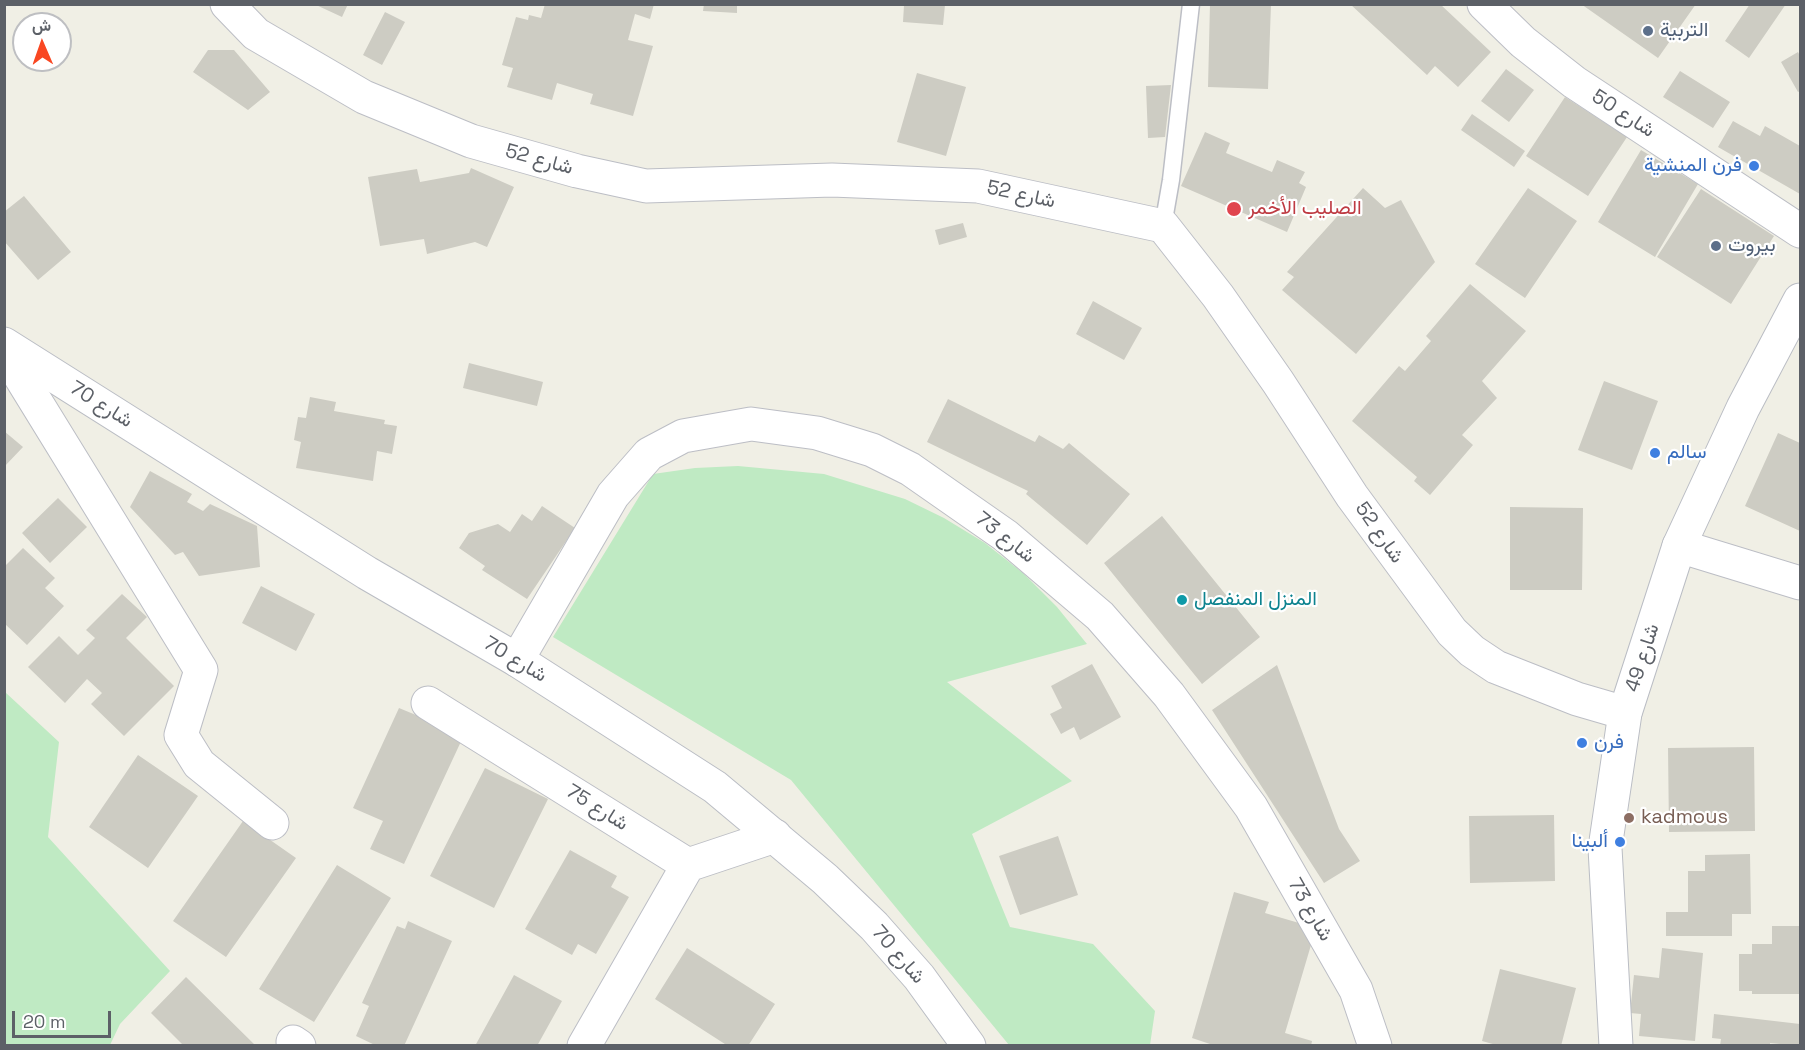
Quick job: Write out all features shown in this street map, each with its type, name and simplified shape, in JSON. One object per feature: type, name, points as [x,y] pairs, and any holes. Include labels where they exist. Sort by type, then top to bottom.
[{"type":"street","name":"شارع 52","points":[[227,4],[256,34],[364,97],[471,141],[577,171],[646,186],[832,180],[978,186],[1163,225],[1218,296],[1278,382],[1352,496],[1452,632],[1472,651],[1496,667],[1577,699],[1625,713]]},
{"type":"street","name":"شارع 50","points":[[1484,4],[1523,42],[1574,82],[1800,231]]},
{"type":"street","name":"شارع 49","points":[[1618,1044],[1605,848],[1625,713],[1679,546],[1743,408],[1800,300]]},
{"type":"street","name":"شارع 70","points":[[4,344],[367,573],[518,660],[715,787],[775,836],[874,926],[919,977],[969,1046]]},
{"type":"street","points":[[4,350],[201,670],[181,735],[199,764],[272,823]]},
{"type":"street","name":"شارع 73","points":[[518,660],[613,495],[649,453],[683,436],[751,424],[817,433],[872,450],[910,469],[1006,536],[1100,616],[1169,695],[1251,807],[1356,990],[1375,1046]]},
{"type":"street","points":[[1679,546],[1800,583]]},
{"type":"street","name":"شارع 75","points":[[428,703],[688,865]]},
{"type":"street","points":[[584,1046],[688,865],[775,836]]},
{"type":"lane","points":[[1163,225],[1171,180],[1191,4]]},
{"type":"green space","points":[[738,466],[824,474],[905,499],[944,518],[985,543],[1023,573],[1057,607],[1087,644],[947,682],[1072,781],[972,834],[1010,927],[1093,944],[1155,1011],[1150,1045],[1009,1045],[791,780],[553,637],[653,474],[695,468]]},
{"type":"green space","points":[[5,692],[59,742],[48,837],[170,971],[120,1024],[110,1045],[5,1045]]},
{"type":"building","points":[[314,4],[348,4],[342,17]]},
{"type":"building","points":[[545,4],[654,4],[650,19],[635,14],[628,40],[653,46],[633,116],[590,104],[593,94],[557,83],[552,100],[507,87],[513,68],[502,65],[516,17],[528,20],[529,15],[541,18]]},
{"type":"building","points":[[704,4],[737,4],[737,13],[703,11]]},
{"type":"building","points":[[1210,4],[1271,4],[1268,89],[1208,87]]},
{"type":"building","points":[[1350,4],[1440,4],[1491,52],[1458,87],[1435,66],[1427,75]]},
{"type":"building","name":"التربية","points":[[1581,4],[1696,4],[1658,58]]},
{"type":"building","points":[[1750,4],[1786,4],[1749,58],[1725,41]]},
{"type":"building","points":[[904,5],[945,5],[943,25],[903,22]]},
{"type":"building","points":[[385,12],[405,22],[382,65],[363,55]]},
{"type":"building","points":[[208,50],[234,50],[270,92],[248,110],[193,72]]},
{"type":"building","points":[[1798,52],[1800,91],[1798,92],[1781,62]]},
{"type":"building","points":[[1506,69],[1534,90],[1509,122],[1481,101]]},
{"type":"building","points":[[1680,71],[1730,102],[1713,128],[1663,97]]},
{"type":"building","points":[[917,73],[966,87],[946,156],[897,142]]},
{"type":"building","points":[[1171,85],[1165,137],[1148,138],[1146,86]]},
{"type":"building","points":[[1565,97],[1627,137],[1588,196],[1526,156]]},
{"type":"building","points":[[1472,114],[1525,151],[1514,167],[1461,130]]},
{"type":"building","points":[[1733,121],[1760,136],[1765,126],[1800,146],[1800,194],[1718,147]]},
{"type":"building","points":[[1205,132],[1230,143],[1226,153],[1272,172],[1277,160],[1305,172],[1299,183],[1306,187],[1287,232],[1181,186]]},
{"type":"building","points":[[1641,150],[1698,184],[1655,257],[1598,222]]},
{"type":"building","points":[[471,168],[514,187],[487,247],[475,242],[427,254],[424,239],[380,246],[368,177],[417,169],[420,182],[469,173]]},
{"type":"building","points":[[1363,188],[1385,208],[1401,200],[1435,262],[1356,354],[1282,290],[1294,277],[1287,272]]},
{"type":"building","points":[[1528,188],[1577,221],[1525,298],[1475,264]]},
{"type":"building","name":"بيروت","points":[[1701,189],[1774,236],[1731,304],[1657,257]]},
{"type":"building","points":[[24,196],[71,252],[38,280],[4,241],[4,212]]},
{"type":"building","points":[[963,223],[967,237],[939,245],[935,230]]},
{"type":"building","points":[[1470,284],[1526,331],[1482,381],[1497,398],[1462,435],[1473,445],[1430,495],[1414,481],[1417,477],[1352,421],[1399,366],[1405,371],[1431,341],[1426,336]]},
{"type":"building","points":[[1093,301],[1142,328],[1124,360],[1076,334]]},
{"type":"building","points":[[469,363],[543,382],[537,406],[463,388]]},
{"type":"building","points":[[1604,381],[1658,401],[1632,470],[1578,450]]},
{"type":"building","points":[[310,397],[336,402],[334,411],[385,420],[384,424],[397,426],[392,454],[377,451],[373,481],[296,468],[301,442],[294,440],[298,417],[306,418]]},
{"type":"building","points":[[948,399],[1035,442],[1039,435],[1063,449],[1069,443],[1130,494],[1087,545],[1026,494],[1028,491],[927,442]]},
{"type":"building","points":[[4,431],[23,447],[4,467]]},
{"type":"building","points":[[1778,433],[1800,443],[1800,531],[1745,506]]},
{"type":"building","points":[[150,471],[192,494],[187,502],[203,511],[210,504],[257,526],[260,567],[199,576],[183,552],[175,555],[130,507]]},
{"type":"building","points":[[58,498],[87,527],[50,563],[22,533]]},
{"type":"building","points":[[542,506],[575,528],[527,599],[482,570],[485,566],[459,548],[469,533],[498,524],[510,532],[522,514],[532,521]]},
{"type":"building","points":[[1510,507],[1583,508],[1582,590],[1510,590]]},
{"type":"building","name":"المنزل المنفصل","points":[[1162,516],[1260,637],[1202,684],[1104,563]]},
{"type":"building","points":[[23,548],[55,578],[45,588],[64,606],[27,645],[4,623],[4,564],[6,565]]},
{"type":"building","points":[[261,586],[315,614],[296,651],[242,623]]},
{"type":"building","points":[[122,594],[147,617],[126,638],[174,686],[124,736],[91,704],[102,693],[87,679],[65,703],[28,667],[59,636],[78,655],[95,638],[86,630]]},
{"type":"building","points":[[1092,664],[1121,717],[1080,740],[1074,727],[1061,734],[1050,714],[1062,708],[1051,686]]},
{"type":"building","points":[[1277,665],[1339,829],[1360,861],[1324,883],[1212,710]]},
{"type":"building","points":[[399,708],[464,735],[404,864],[370,849],[383,821],[353,808]]},
{"type":"building","points":[[1754,747],[1755,831],[1669,832],[1668,748]]},
{"type":"building","points":[[138,755],[198,796],[148,868],[89,827]]},
{"type":"building","points":[[485,768],[548,799],[494,908],[430,876]]},
{"type":"building","points":[[1554,815],[1555,881],[1470,883],[1469,816]]},
{"type":"building","points":[[243,821],[296,858],[226,957],[173,921]]},
{"type":"building","points":[[1058,836],[1078,895],[1020,915],[999,856]]},
{"type":"building","points":[[570,850],[617,876],[611,887],[629,897],[596,954],[578,944],[572,955],[525,929]]},
{"type":"building","points":[[1750,854],[1751,914],[1732,914],[1732,936],[1666,936],[1666,912],[1688,912],[1688,871],[1705,871],[1705,855]]},
{"type":"building","points":[[337,865],[391,898],[314,1022],[259,989]]},
{"type":"building","points":[[1234,892],[1269,902],[1265,913],[1316,928],[1285,1033],[1312,1041],[1311,1046],[1216,1046],[1192,1038]]},
{"type":"building","points":[[408,921],[452,941],[404,1046],[377,1046],[356,1036],[369,1006],[362,1003],[397,926],[405,929]]},
{"type":"building","points":[[1772,926],[1800,926],[1800,994],[1752,994],[1752,991],[1739,991],[1739,954],[1752,954],[1752,944],[1772,944]]},
{"type":"building","points":[[687,948],[775,1004],[748,1046],[728,1046],[655,999]]},
{"type":"building","points":[[1662,948],[1703,953],[1695,1041],[1639,1036],[1641,1014],[1630,1013],[1634,975],[1659,978]]},
{"type":"building","points":[[1500,969],[1576,988],[1561,1046],[1500,1046],[1482,1041]]},
{"type":"building","points":[[514,975],[562,1001],[537,1046],[475,1046]]},
{"type":"building","points":[[186,977],[256,1046],[184,1046],[151,1013]]},
{"type":"building","points":[[1714,1014],[1800,1024],[1800,1046],[1770,1043],[1770,1046],[1720,1046],[1721,1039],[1712,1038]]},
{"type":"place","name":"التربية","points":[[1648,31]]},
{"type":"place","name":"فرن المنشية","points":[[1754,166]]},
{"type":"place","name":"الصليب الأخمر","points":[[1234,209]]},
{"type":"place","name":"بيروت","points":[[1716,246]]},
{"type":"place","name":"سالم","points":[[1655,453]]},
{"type":"place","name":"المنزل المنفصل","points":[[1182,600]]},
{"type":"place","name":"فرن","points":[[1582,743]]},
{"type":"place","name":"kadmous","points":[[1629,818]]},
{"type":"place","name":"ألبينا","points":[[1620,842]]}]
